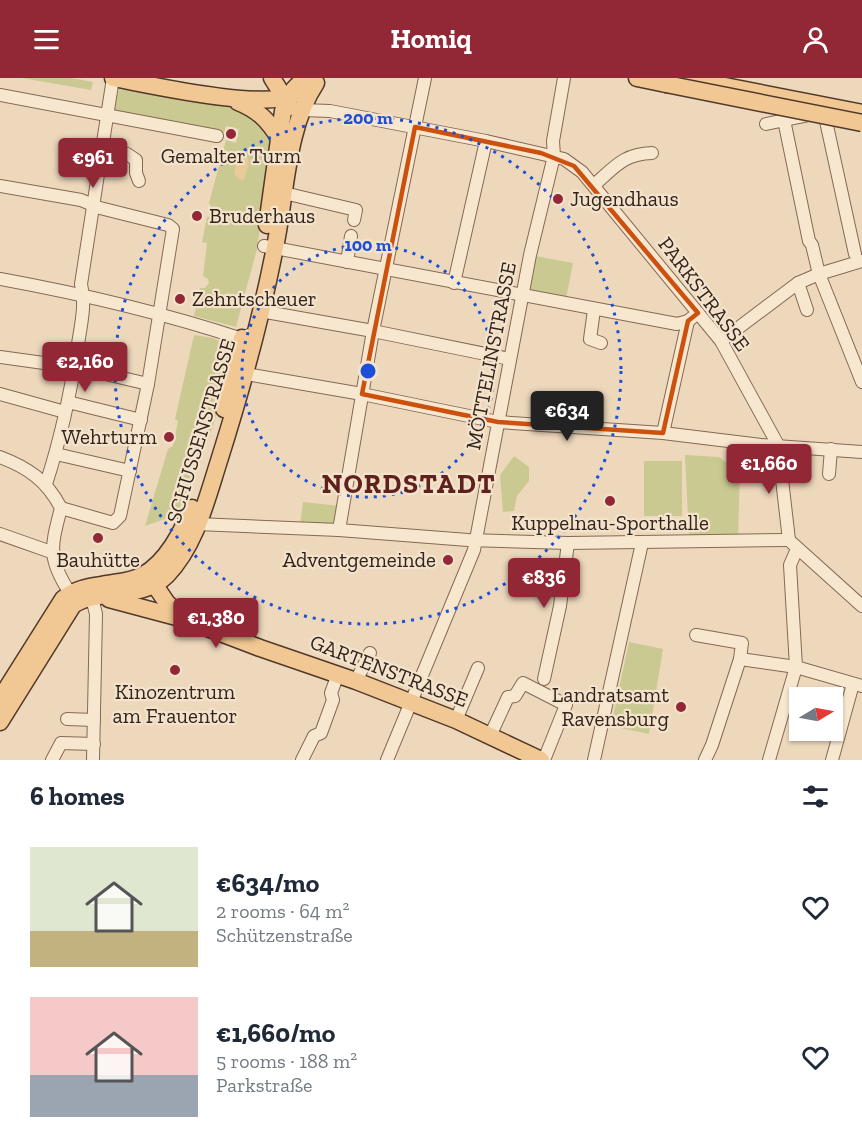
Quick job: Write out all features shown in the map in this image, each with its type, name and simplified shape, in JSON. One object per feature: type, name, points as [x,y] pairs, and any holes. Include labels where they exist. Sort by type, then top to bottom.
[{"type":"main road","points":[[113,78],[228,98],[286,99],[317,80]]},
{"type":"main road","name":"SCHUSSENSTRASSE","points":[[272,78],[286,99],[295,128]]},
{"type":"main road","points":[[684,78],[862,113]]},
{"type":"main road","name":"SCHUSSENSTRASSE","points":[[147,583],[193,507],[248,336],[284,193],[295,128],[308,95],[317,80]]},
{"type":"main road","points":[[651,81],[862,123]]},
{"type":"main road","points":[[228,98],[254,108],[271,124],[279,138]]},
{"type":"main road","name":"SCHUSSENSTRASSE","points":[[269,247],[279,138],[286,99]]},
{"type":"main road","name":"SCHUSSENSTRASSE","points":[[147,583],[166,576],[179,560],[197,524],[249,375],[248,336]]},
{"type":"main road","points":[[84,598],[79,589],[147,583]]},
{"type":"main road","points":[[0,699],[60,604],[147,583]]},
{"type":"main road","points":[[147,583],[148,600],[156,612]]},
{"type":"main road","name":"GARTENSTRASSE","points":[[147,583],[184,619]]},
{"type":"main road","points":[[0,722],[64,616],[84,598]]},
{"type":"main road","name":"GARTENSTRASSE","points":[[84,598],[184,619],[338,674],[456,720],[535,759]]},
{"type":"street","points":[[46,484],[56,454],[75,367],[84,305],[81,284],[113,78]]},
{"type":"street","points":[[339,530],[373,331],[425,78]]},
{"type":"street","name":"MÖTTELINSTRASSE","points":[[387,760],[477,540],[522,296],[548,173],[554,156],[553,141],[564,78]]},
{"type":"street","points":[[0,95],[217,136]]},
{"type":"street","name":"PARKSTRASSE","points":[[302,110],[330,111],[486,141],[554,156],[574,165],[594,185],[693,317],[721,341],[778,445],[793,545],[790,565],[796,667],[769,760]]},
{"type":"street","points":[[721,341],[798,283],[858,258],[824,112]]},
{"type":"street","points":[[766,124],[824,112],[862,118]]},
{"type":"street","points":[[787,119],[815,239],[812,245],[819,274],[862,382]]},
{"type":"street","points":[[454,283],[486,141]]},
{"type":"street","points":[[101,149],[127,153],[136,160],[136,173],[139,181]]},
{"type":"street","points":[[594,185],[622,160],[636,154],[652,153]]},
{"type":"street","points":[[0,186],[81,200],[168,225],[173,229],[148,384],[120,516],[113,522],[62,508],[46,484],[19,465],[0,457]]},
{"type":"street","points":[[284,193],[356,210],[354,220]]},
{"type":"street","points":[[346,262],[351,236]]},
{"type":"street","points":[[269,247],[677,324],[693,317]]},
{"type":"street","points":[[0,279],[84,295],[248,336]]},
{"type":"street","points":[[798,283],[807,310]]},
{"type":"street","points":[[594,310],[590,339],[601,342]]},
{"type":"street","points":[[266,312],[510,359]]},
{"type":"street","points":[[663,433],[693,317]]},
{"type":"street","points":[[0,357],[75,367],[148,384]]},
{"type":"street","points":[[249,375],[362,394],[498,422],[663,433],[862,452]]},
{"type":"street","points":[[0,394],[141,420]]},
{"type":"street","points":[[830,474],[831,449]]},
{"type":"street","points":[[56,454],[130,471]]},
{"type":"street","points":[[62,508],[54,538],[54,567],[96,614],[93,760]]},
{"type":"street","points":[[197,524],[339,530],[388,536],[477,540],[793,545],[862,606]]},
{"type":"street","points":[[0,534],[54,553]]},
{"type":"street","points":[[544,679],[560,606],[568,543]]},
{"type":"street","points":[[594,760],[642,543]]},
{"type":"street","points":[[696,635],[742,643],[740,659],[705,760]]},
{"type":"street","points":[[356,681],[370,652]]},
{"type":"street","points":[[740,659],[796,667],[858,685],[832,760]]},
{"type":"street","points":[[456,720],[478,668]]},
{"type":"street","points":[[302,760],[314,736],[321,733],[333,700],[331,693],[338,674]]},
{"type":"street","points":[[490,736],[508,697],[515,696],[523,683],[566,705],[535,759]]},
{"type":"street","points":[[67,719],[94,720]]},
{"type":"street","points":[[52,760],[61,743],[94,744]]},
{"type":"highlighted area","points":[[415,127],[541,153],[574,166],[698,313],[688,321],[663,433],[498,422],[362,394]]},
{"type":"shaded area","points":[[22,78],[72,78],[93,82],[91,90]]},
{"type":"shaded area","points":[[119,89],[186,96],[237,107],[257,119],[272,142],[257,249],[236,327],[194,316],[200,288],[205,288],[209,283],[208,279],[203,276],[207,243],[202,242],[207,217],[211,216],[214,211],[209,203],[226,140],[236,143],[239,129],[226,126],[224,133],[113,111]]},
{"type":"shaded area","points":[[530,255],[573,263],[565,304],[522,296]]},
{"type":"shaded area","points":[[194,335],[213,338],[225,344],[227,360],[225,381],[219,405],[193,479],[176,515],[145,526],[168,449],[173,446],[178,421],[175,419]]},
{"type":"shaded area","points":[[685,455],[719,457],[740,472],[738,536],[689,538]]},
{"type":"shaded area","points":[[514,456],[529,467],[529,481],[517,496],[514,511],[503,512],[500,475]]},
{"type":"shaded area","points":[[644,461],[682,461],[682,516],[644,516]]},
{"type":"shaded area","points":[[303,502],[340,506],[336,529],[300,525]]},
{"type":"shaded area","points":[[629,642],[663,649],[649,734],[611,726]]},
{"type":"sand","points":[[246,153],[249,163],[244,180],[234,174],[238,155]]},
{"type":"place","name":"Gemalter Turm","points":[[231,134]]},
{"type":"place","name":"Jugendhaus","points":[[558,199]]},
{"type":"place","name":"Bruderhaus","points":[[197,216]]},
{"type":"place","name":"Zehntscheuer","points":[[180,299]]},
{"type":"place","name":"Wehrturm","points":[[169,437]]},
{"type":"place","name":"Kuppelnau-Sporthalle","points":[[610,501]]},
{"type":"place","name":"Bauhütte","points":[[98,538]]},
{"type":"place","name":"Adventgemeinde","points":[[448,560]]},
{"type":"place","name":"Kinozentrum am Frauentor","points":[[175,670]]},
{"type":"place","name":"Landratsamt Ravensburg","points":[[681,707]]},
{"type":"district","name":"NORDSTADT","points":[[409,484]]}]
